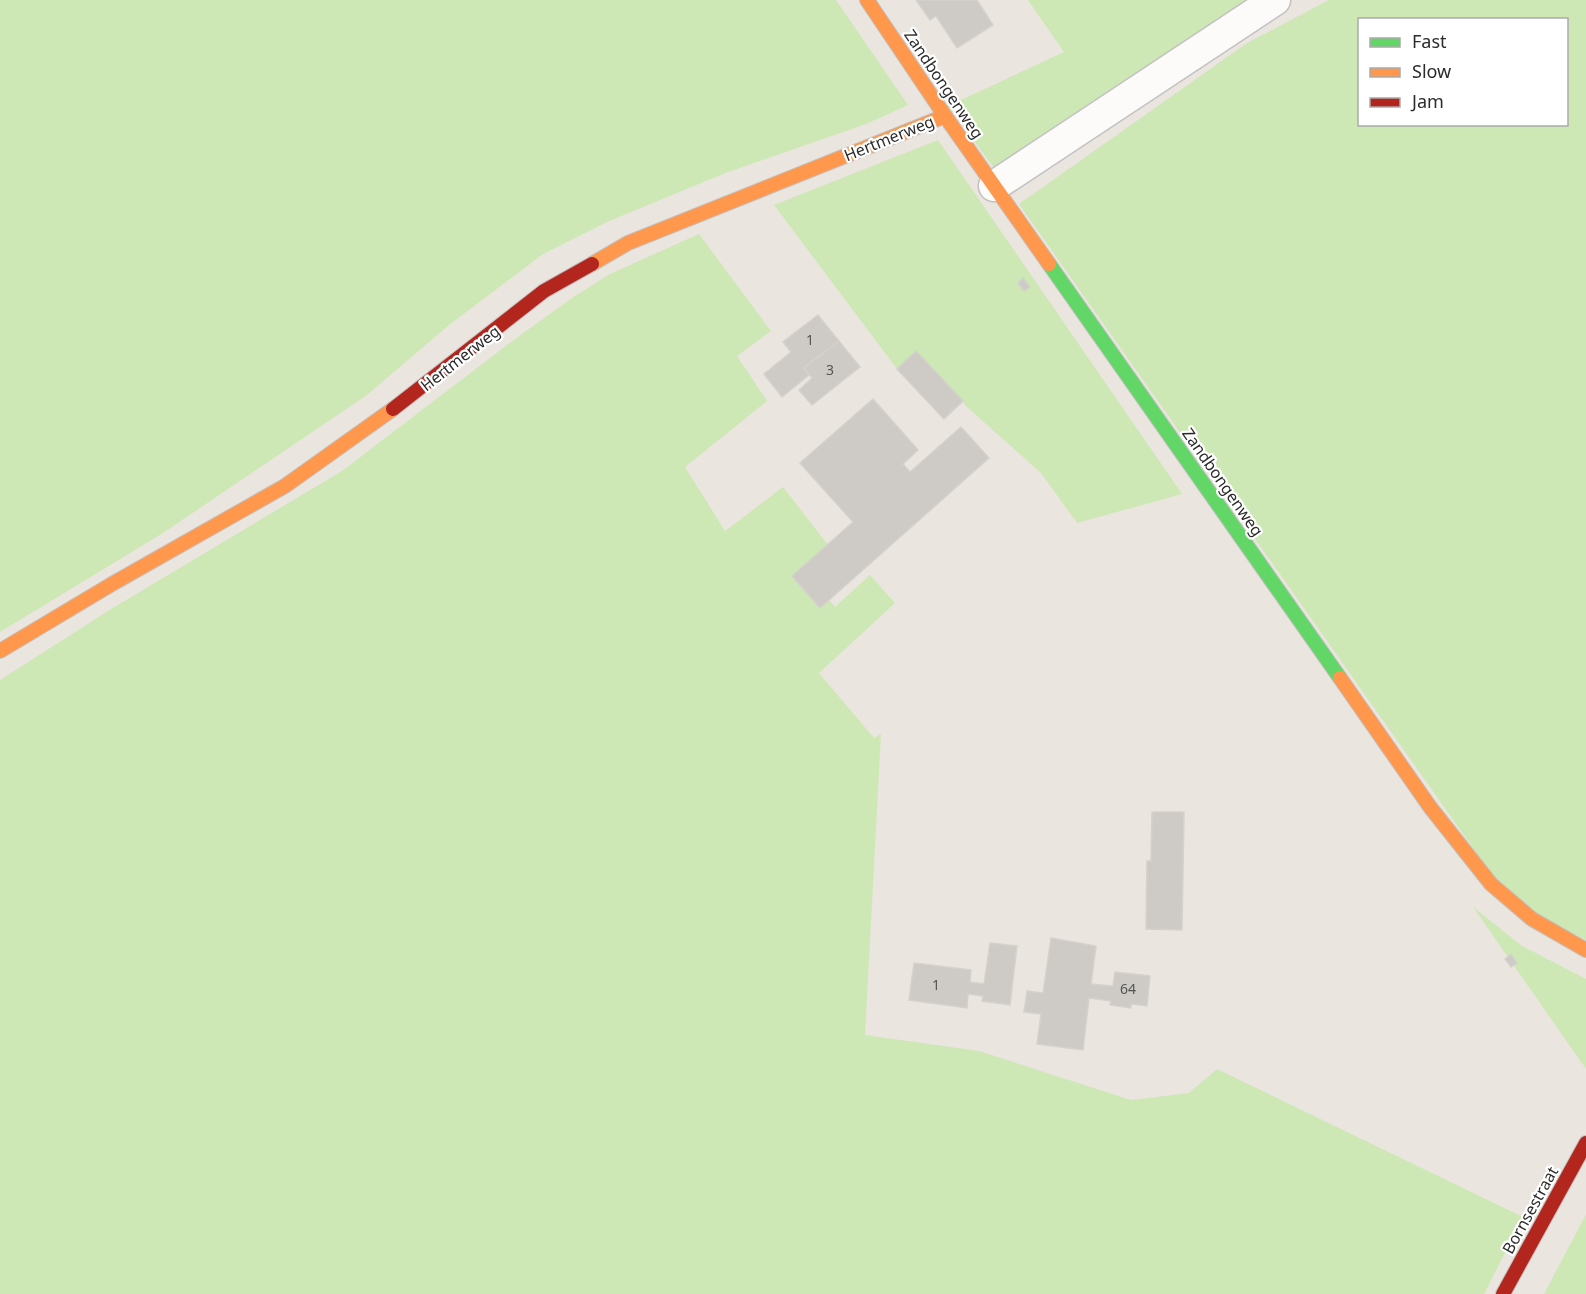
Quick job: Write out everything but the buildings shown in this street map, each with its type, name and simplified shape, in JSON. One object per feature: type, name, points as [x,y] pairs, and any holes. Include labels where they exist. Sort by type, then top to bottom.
[{"type":"street","name":"Zandbongenweg","points":[[867,0],[945,116],[1430,807],[1481,873],[1515,906],[1555,933],[1586,950]]},
{"type":"street","points":[[994,186],[1275,0]]},
{"type":"street","name":"Hertmerweg","points":[[0,651],[112,584],[285,486],[366,430],[544,291],[619,248],[945,116]]},
{"type":"street","name":"Bornsestraat","points":[[1503,1294],[1586,1143]]},
{"type":"green space","points":[[0,0],[836,0],[908,105],[866,124],[728,172],[609,221],[543,254],[449,325],[367,395],[163,533],[0,632]]},
{"type":"green space","points":[[1028,0],[1249,0],[997,172],[948,106],[1064,52]]},
{"type":"green space","points":[[1329,0],[1586,0],[1586,940],[1511,902],[1019,204],[1247,43]]},
{"type":"green space","points":[[938,140],[1182,494],[1077,523],[1041,473],[967,407],[921,356],[900,373],[774,205]]},
{"type":"green space","points":[[699,234],[771,331],[737,356],[767,401],[685,467],[725,531],[783,487],[828,545],[803,569],[835,607],[870,575],[895,603],[819,673],[874,738],[881,734],[865,1035],[979,1051],[1131,1100],[1189,1093],[1217,1069],[1523,1217],[1484,1294],[0,1294],[0,680],[111,609],[342,471],[575,296],[610,274]]},
{"type":"green space","points":[[1473,907],[1522,946],[1586,979],[1586,1069]]},
{"type":"green space","points":[[1586,1215],[1586,1294],[1544,1294],[1583,1220]]},
{"type":"traffic: fast","points":[[1049,264],[1340,678]]},
{"type":"traffic: slow","points":[[867,0],[1049,264]]},
{"type":"traffic: slow","points":[[592,264],[628,243],[945,116]]},
{"type":"traffic: slow","points":[[0,651],[112,584],[285,486],[393,409]]},
{"type":"traffic: slow","points":[[1340,678],[1430,807],[1491,884],[1532,919],[1586,950]]},
{"type":"traffic: jam","points":[[393,409],[544,291],[592,264]]},
{"type":"traffic: jam","points":[[1503,1294],[1586,1143]]}]
